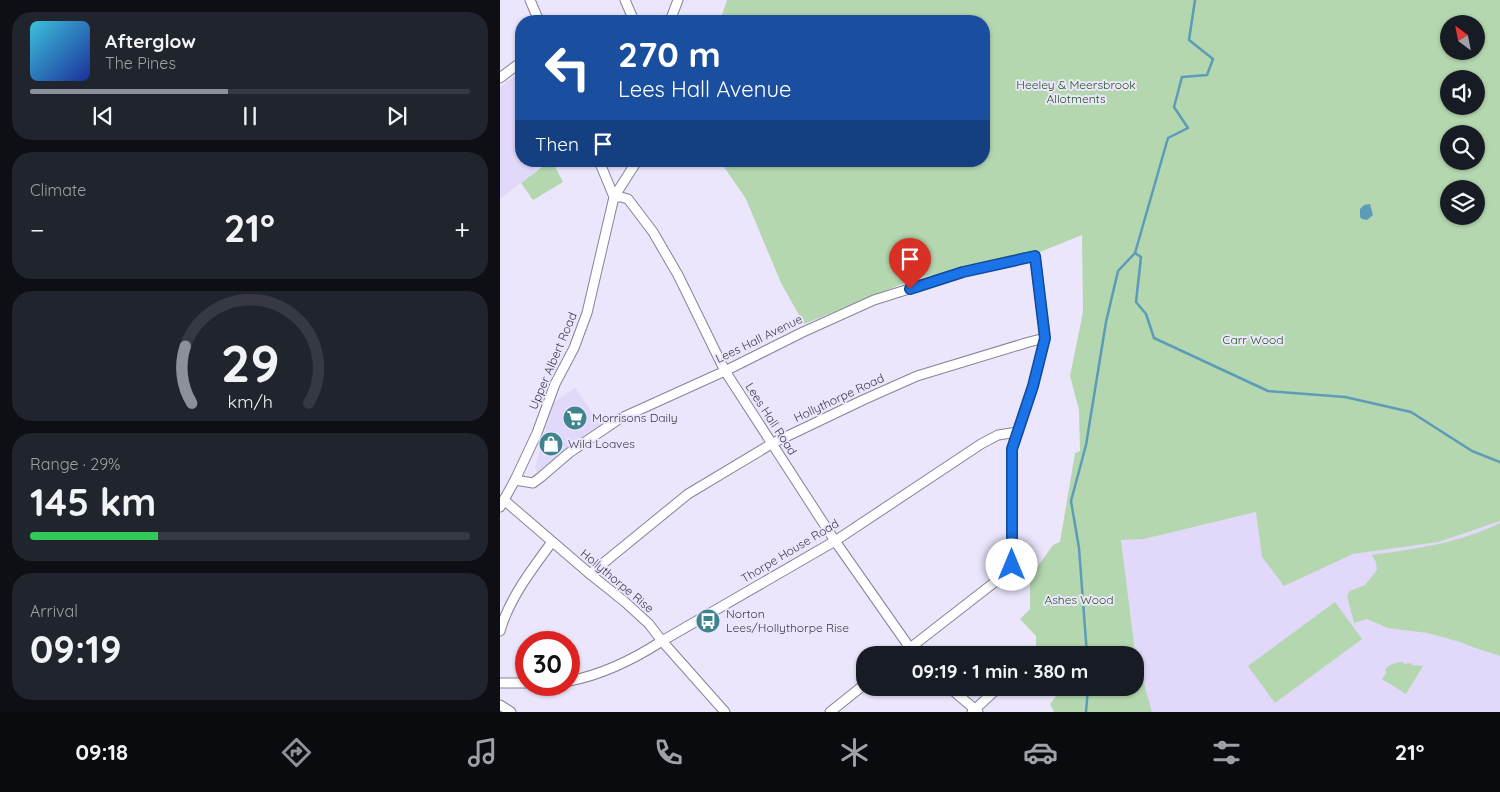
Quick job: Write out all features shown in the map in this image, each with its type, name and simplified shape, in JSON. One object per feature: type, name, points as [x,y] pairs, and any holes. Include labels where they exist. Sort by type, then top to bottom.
[{"type":"street","points":[[530,0],[536,15]]},
{"type":"street","points":[[625,0],[631,15]]},
{"type":"street","points":[[672,15],[678,0]]},
{"type":"street","points":[[500,78],[515,67]]},
{"type":"street","points":[[601,167],[614,197]]},
{"type":"street","name":"Upper Albert Road","points":[[502,504],[537,433],[555,384],[574,348],[587,313],[614,197],[633,167]]},
{"type":"street","name":"Lees Hall Road","points":[[614,197],[628,199],[653,232],[678,274],[725,370],[835,541],[909,646]]},
{"type":"street","name":"Lees Hall Avenue","points":[[515,480],[533,483],[569,453],[619,420],[803,332],[874,300],[963,272],[1035,256],[1045,338]]},
{"type":"street","points":[[920,646],[1010,571],[1012,565],[1012,449],[1033,386],[1045,338]]},
{"type":"street","name":"Hollythorpe Road","points":[[590,574],[688,494],[773,443],[917,376],[1045,338]]},
{"type":"street","name":"Thorpe House Road","points":[[580,679],[613,667],[642,653],[835,541],[981,444],[998,435],[1018,432]]},
{"type":"street","name":"Hollythorpe Rise","points":[[502,504],[552,542],[649,624],[725,712]]},
{"type":"street","points":[[500,631],[529,573],[552,542]]},
{"type":"street","points":[[500,683],[515,684]]},
{"type":"street","points":[[830,712],[856,691]]},
{"type":"street","points":[[959,696],[975,711],[990,696]]},
{"type":"street","points":[[500,705],[511,712]]},
{"type":"shaded area","points":[[514,76],[515,167],[532,167],[536,171],[500,199],[500,87]]},
{"type":"shaded area","points":[[575,388],[604,429],[541,477],[535,467],[553,403]]},
{"type":"shaded area","points":[[1257,512],[1262,557],[1321,568],[1353,554],[1439,542],[1500,521],[1500,712],[1152,712],[1144,683],[1144,646],[1134,646],[1121,540],[1144,539]]},
{"type":"green space","points":[[727,0],[1500,0],[1500,521],[1439,542],[1353,554],[1284,586],[1262,557],[1256,512],[1144,539],[1121,540],[1134,646],[1036,646],[1036,636],[1020,619],[1030,609],[1030,577],[1053,545],[1060,542],[1075,453],[1080,451],[1079,410],[1070,376],[1083,312],[1082,235],[1035,254],[914,279],[804,324],[781,283],[746,199],[724,167],[990,167],[990,15],[722,15]]},
{"type":"green space","points":[[542,167],[555,167],[563,182],[533,200],[521,183]]},
{"type":"green space","points":[[1500,523],[1500,656],[1428,633],[1388,628],[1367,619],[1354,623],[1347,596],[1350,591],[1365,585],[1377,570],[1376,562],[1372,555],[1420,548],[1470,536]]},
{"type":"green space","points":[[1335,602],[1362,639],[1275,703],[1248,666]]},
{"type":"green space","points":[[1403,662],[1404,664],[1412,663],[1412,665],[1423,666],[1406,694],[1382,679],[1387,672],[1385,670],[1389,666]]},
{"type":"green space","points":[[1144,683],[1152,712],[1054,712],[1050,704],[1056,696],[1144,696]]},
{"type":"water","points":[[1370,204],[1373,215],[1367,220],[1362,219],[1360,217],[1360,209],[1364,205]]},
{"type":"waterway","points":[[1086,646],[1079,548],[1071,501],[1086,445],[1106,322],[1118,271],[1135,253],[1168,138],[1188,128],[1174,107],[1182,77],[1207,75],[1213,59],[1189,40],[1195,0]]},
{"type":"waterway","points":[[1135,253],[1141,257],[1136,302],[1146,314],[1154,338],[1268,391],[1345,397],[1411,412],[1472,451],[1500,462]]},
{"type":"waterway","points":[[1086,712],[1087,696]]},
{"type":"place","name":"Morrisons Daily","points":[[575,418]]},
{"type":"place","name":"Wild Loaves","points":[[551,444]]},
{"type":"place","name":"Norton Lees/Hollythorpe Rise","points":[[708,621]]},
{"type":"route","points":[[910,289],[963,272],[1035,256],[1045,338],[1033,386],[1012,449],[1012,565]]},
{"type":"park label","name":"Heeley & Meersbrook Allotments","points":[[1076,92]]},
{"type":"park label","name":"Carr Wood","points":[[1253,340]]},
{"type":"park label","name":"Ashes Wood","points":[[1079,600]]}]
